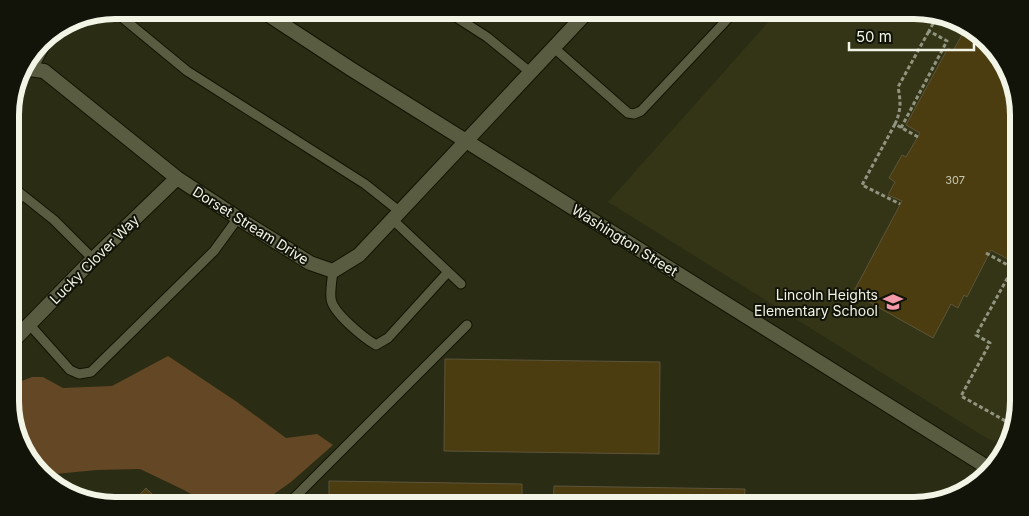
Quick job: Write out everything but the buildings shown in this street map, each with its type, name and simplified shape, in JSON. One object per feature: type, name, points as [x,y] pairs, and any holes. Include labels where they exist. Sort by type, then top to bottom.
[{"type":"street","name":"Washington Street","points":[[275,19],[351,69],[986,466]]},
{"type":"street","points":[[333,271],[359,255],[579,19]]},
{"type":"street","name":"Dorset Stream Drive","points":[[31,69],[44,71],[66,87],[177,178],[310,263],[333,271]]},
{"type":"street","name":"Lucky Clover Way","points":[[19,335],[93,259],[177,178]]},
{"type":"lane","points":[[124,19],[187,71],[365,184],[460,284]]},
{"type":"lane","points":[[460,19],[488,36],[530,72]]},
{"type":"lane","points":[[553,47],[628,113],[634,114],[641,111],[728,19]]},
{"type":"lane","points":[[19,193],[54,220],[93,259]]},
{"type":"lane","points":[[19,199],[22,196]]},
{"type":"lane","points":[[29,324],[70,370],[79,374],[91,372],[214,251],[238,218]]},
{"type":"lane","points":[[333,271],[331,301],[344,320],[365,339],[376,345],[388,338],[448,272]]},
{"type":"lane","points":[[295,497],[467,325]]},
{"type":"path","points":[[900,204],[862,185],[900,112],[898,87],[934,21]]},
{"type":"path","points":[[901,128],[947,41],[929,31]]},
{"type":"path","points":[[895,124],[918,137]]},
{"type":"path","points":[[986,253],[1010,266]]},
{"type":"path","points":[[1008,422],[961,396],[990,343],[976,335],[1010,273]]},
{"type":"shaded area","name":"Lincoln Heights Elementary School","points":[[771,19],[921,19],[945,24],[968,35],[978,42],[990,56],[1003,78],[1007,90],[1010,114],[1010,402],[1007,423],[1001,435],[995,441],[988,439],[608,202]]},
{"type":"shaded area","points":[[168,356],[237,402],[286,438],[317,434],[333,445],[291,482],[270,497],[196,497],[140,469],[97,470],[51,474],[35,455],[24,432],[20,414],[19,382],[32,377],[43,377],[63,388],[112,386]]},
{"type":"place","name":"Lincoln Heights Elementary School","points":[[893,302]]}]
